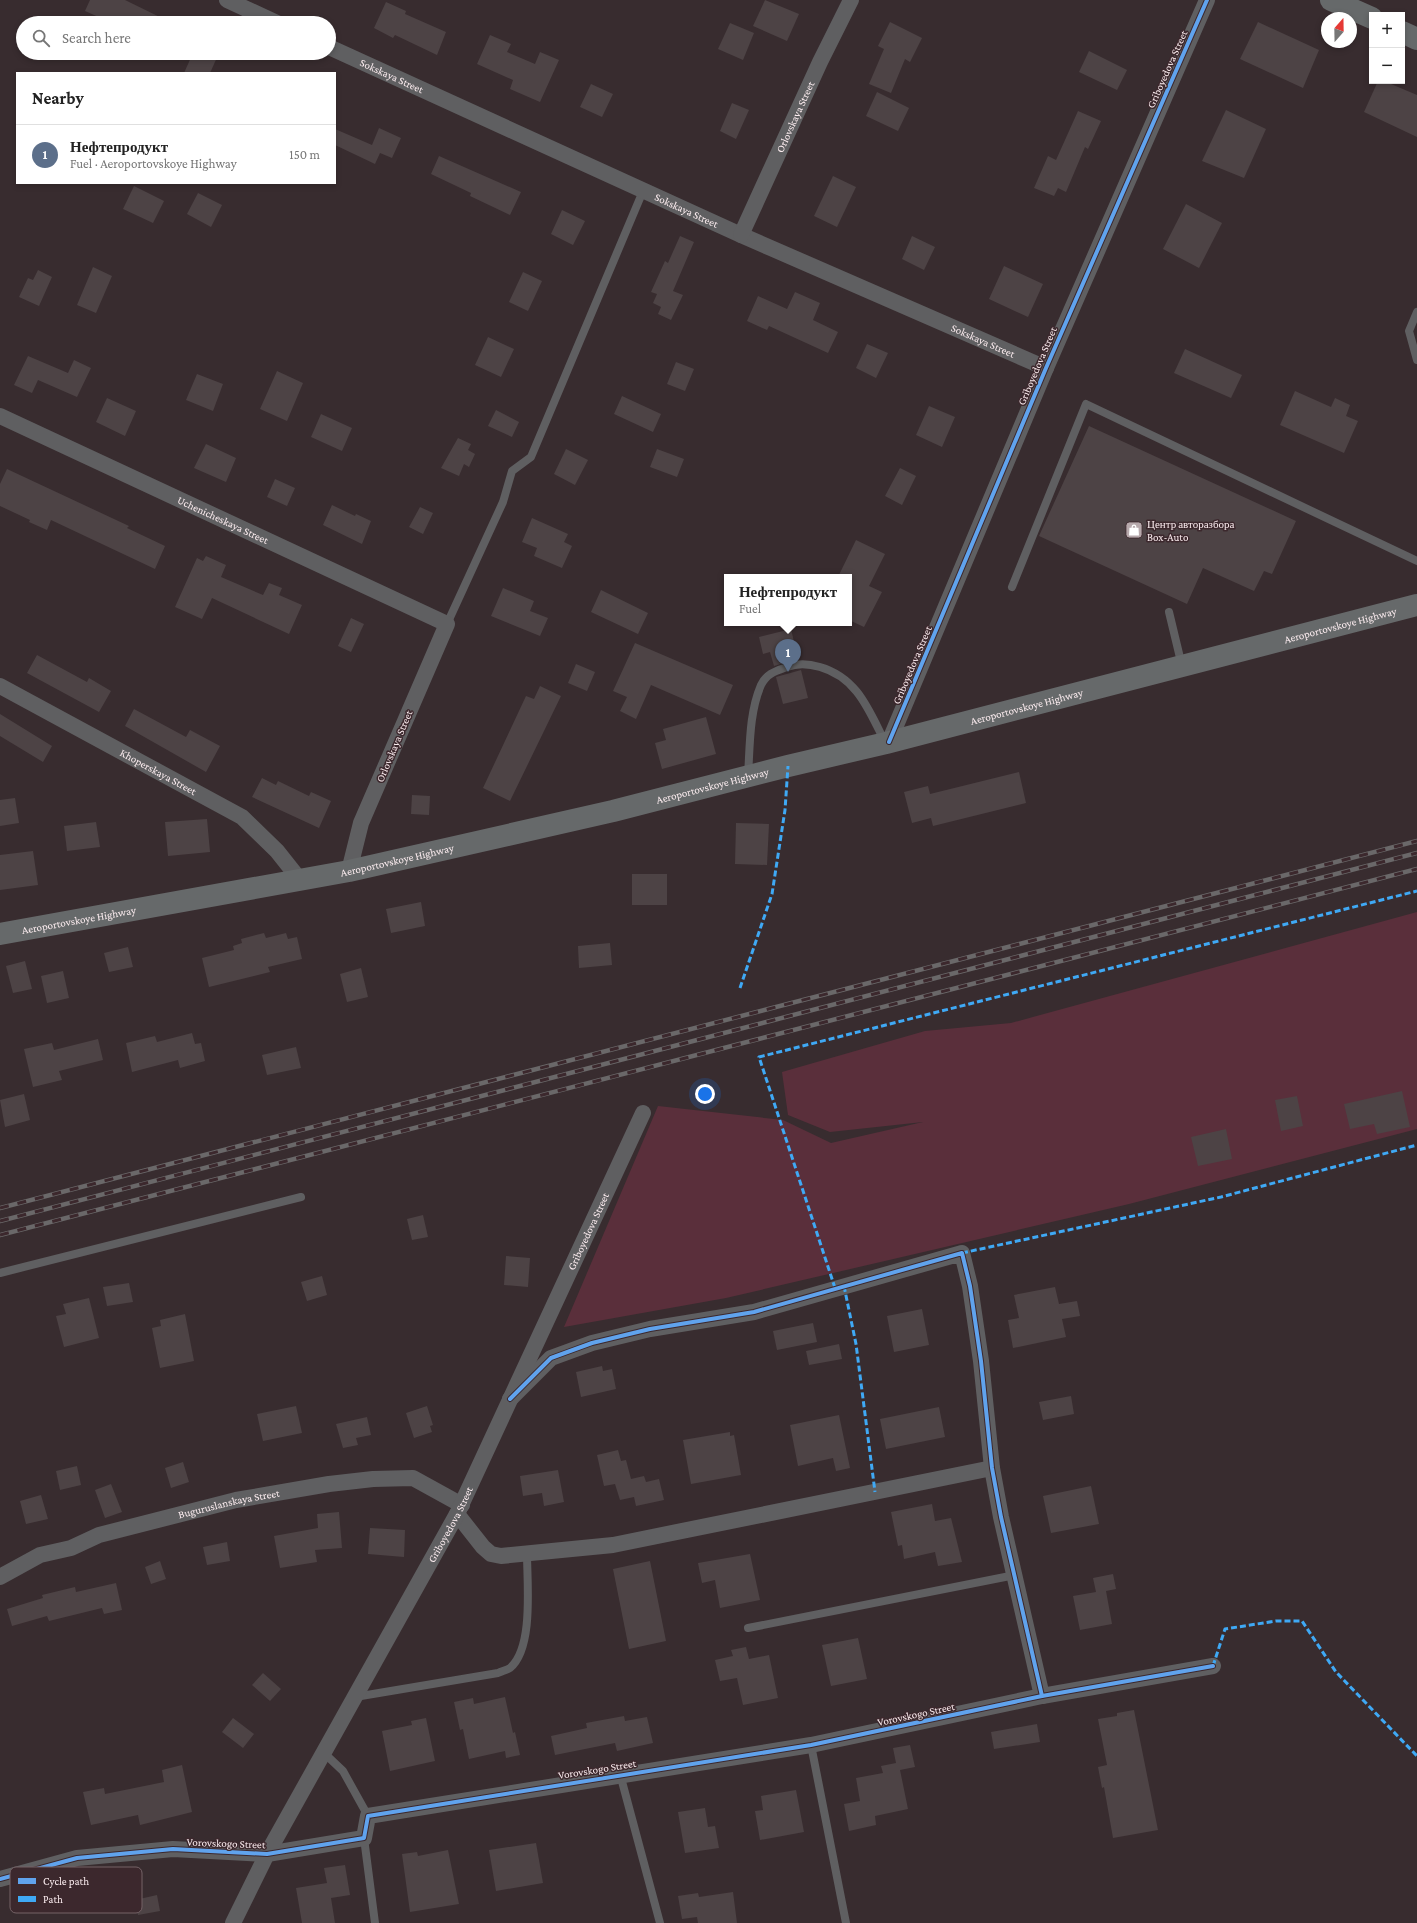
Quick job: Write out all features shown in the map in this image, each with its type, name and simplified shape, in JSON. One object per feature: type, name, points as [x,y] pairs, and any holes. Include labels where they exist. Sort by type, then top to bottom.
[{"type":"main road","points":[[1331,0],[1369,17]]},
{"type":"main road","points":[[1405,33],[1417,39]]},
{"type":"main road","name":"Aeroportovskoye Highway","points":[[0,934],[349,871],[613,811],[748,776],[887,743],[1417,605]]},
{"type":"street","points":[[227,0],[262,16]]},
{"type":"street","name":"Orlovskaya Street","points":[[741,235],[820,62],[851,0]]},
{"type":"street","name":"Griboyedova Street","points":[[887,743],[1046,368],[1207,0]]},
{"type":"street","name":"Sokskaya Street","points":[[336,50],[741,235],[1046,368]]},
{"type":"street","name":"Uchenicheskaya Street","points":[[0,416],[446,624]]},
{"type":"street","name":"Orlovskaya Street","points":[[349,871],[361,823],[446,624]]},
{"type":"street","name":"Khoperskaya Street","points":[[0,686],[242,817],[277,850],[300,880]]},
{"type":"street","name":"Griboyedova Street","points":[[233,1923],[267,1854],[460,1509],[643,1113]]},
{"type":"street","points":[[510,1399],[551,1358],[592,1343],[650,1330],[754,1312],[962,1253],[970,1286],[981,1361],[992,1468],[1001,1517],[1042,1696]]},
{"type":"street","points":[[460,1509],[483,1547],[491,1554],[501,1556],[613,1545],[992,1468]]},
{"type":"street","name":"Buguruslanskaya Street","points":[[0,1577],[40,1554],[71,1548],[99,1535],[236,1500],[329,1484],[373,1478],[414,1478],[460,1509]]},
{"type":"street","name":"Vorovskogo Street","points":[[368,1816],[620,1774],[811,1745],[1042,1696],[1213,1666]]},
{"type":"street","points":[[364,1838],[368,1816]]},
{"type":"street","name":"Vorovskogo Street","points":[[44,1867],[77,1858],[173,1849],[267,1854],[364,1838]]},
{"type":"street","name":"Vorovskogo Street","points":[[0,1879],[10,1876]]},
{"type":"lane","points":[[446,624],[503,502],[512,471],[531,457],[643,191]]},
{"type":"lane","points":[[1417,312],[1409,331],[1417,360]]},
{"type":"lane","points":[[1012,586],[1086,404],[1417,562]]},
{"type":"lane","points":[[1169,612],[1182,666]]},
{"type":"lane","points":[[748,776],[752,720],[761,686],[769,674],[791,666],[812,665],[832,670],[853,685],[864,701],[887,743]]},
{"type":"lane","points":[[0,1273],[301,1197]]},
{"type":"lane","points":[[355,1696],[498,1673],[510,1668],[523,1648],[527,1634],[527,1553]]},
{"type":"lane","points":[[748,1628],[1015,1575]]},
{"type":"lane","points":[[811,1745],[846,1923]]},
{"type":"lane","points":[[324,1753],[346,1775],[368,1816]]},
{"type":"lane","points":[[620,1774],[660,1923]]},
{"type":"lane","points":[[364,1838],[375,1923]]},
{"type":"shaded area","points":[[1417,912],[1417,1129],[1129,1204],[726,1298],[564,1327],[658,1106],[783,1120],[831,1143],[923,1122],[830,1132],[788,1115],[782,1072],[925,1031],[1011,1023]]},
{"type":"building","points":[[90,0],[125,0],[158,16],[96,16],[85,11]]},
{"type":"building","points":[[765,0],[799,14],[787,41],[753,26]]},
{"type":"building","points":[[386,2],[406,11],[405,14],[446,32],[437,55],[395,35],[393,38],[374,28]]},
{"type":"building","points":[[890,22],[922,38],[910,62],[905,59],[891,93],[869,84],[884,49],[878,46]]},
{"type":"building","points":[[1258,22],[1319,50],[1303,88],[1240,59]]},
{"type":"building","points":[[730,23],[754,33],[743,60],[718,49]]},
{"type":"building","points":[[490,35],[511,44],[507,52],[535,64],[540,52],[559,60],[540,102],[510,89],[513,80],[477,64]]},
{"type":"building","points":[[1089,51],[1127,70],[1117,90],[1079,72]]},
{"type":"building","points":[[190,60],[216,60],[210,72],[184,72]]},
{"type":"building","points":[[591,84],[613,94],[602,117],[580,107]]},
{"type":"building","points":[[1377,84],[1391,84],[1417,95],[1417,137],[1364,112]]},
{"type":"building","points":[[877,92],[909,108],[898,131],[866,116]]},
{"type":"building","points":[[732,103],[749,110],[736,139],[720,131]]},
{"type":"building","points":[[1226,110],[1266,129],[1244,178],[1202,161]]},
{"type":"building","points":[[1078,111],[1101,121],[1088,149],[1085,147],[1066,192],[1058,188],[1054,196],[1034,188],[1048,156],[1056,160]]},
{"type":"building","points":[[379,128],[401,138],[392,158],[380,153],[375,164],[336,145],[336,129],[372,145]]},
{"type":"building","points":[[439,156],[521,192],[510,215],[470,196],[471,193],[431,174]]},
{"type":"building","points":[[833,176],[856,187],[837,227],[814,216]]},
{"type":"building","points":[[134,186],[164,201],[153,223],[123,209]]},
{"type":"building","points":[[198,193],[222,205],[211,227],[187,214]]},
{"type":"building","points":[[1186,204],[1222,223],[1199,268],[1163,249]]},
{"type":"building","points":[[562,210],[585,221],[573,245],[551,234]]},
{"type":"building","points":[[680,236],[694,242],[673,291],[683,295],[671,320],[658,314],[661,307],[653,303],[657,294],[651,292],[665,261],[668,263]]},
{"type":"building","points":[[912,236],[935,247],[924,270],[902,259]]},
{"type":"building","points":[[1004,266],[1043,284],[1028,317],[989,299]]},
{"type":"building","points":[[93,267],[112,276],[96,313],[77,305]]},
{"type":"building","points":[[38,270],[52,277],[39,306],[19,297],[28,278],[33,280]]},
{"type":"building","points":[[523,272],[542,281],[528,311],[509,302]]},
{"type":"building","points":[[795,292],[820,303],[813,320],[838,332],[828,353],[769,326],[767,330],[747,321],[758,296],[787,309]]},
{"type":"building","points":[[488,337],[514,349],[501,377],[475,365]]},
{"type":"building","points":[[867,344],[888,353],[876,378],[856,368]]},
{"type":"building","points":[[1185,349],[1242,375],[1231,398],[1174,373]]},
{"type":"building","points":[[28,356],[68,373],[74,360],[91,368],[77,397],[38,380],[32,393],[14,385]]},
{"type":"building","points":[[676,362],[694,369],[685,391],[667,384]]},
{"type":"building","points":[[277,371],[303,383],[287,421],[260,409]]},
{"type":"building","points":[[197,374],[223,384],[213,411],[186,400]]},
{"type":"building","points":[[1295,391],[1331,407],[1335,398],[1350,405],[1346,416],[1358,421],[1344,453],[1280,425]]},
{"type":"building","points":[[622,396],[661,414],[653,432],[614,414]]},
{"type":"building","points":[[107,398],[136,411],[125,436],[96,422]]},
{"type":"building","points":[[929,406],[955,417],[942,447],[916,435]]},
{"type":"building","points":[[496,410],[519,422],[512,437],[488,426]]},
{"type":"building","points":[[321,414],[352,428],[342,451],[311,437]]},
{"type":"building","points":[[1089,426],[1296,521],[1272,574],[1264,571],[1254,591],[1203,568],[1187,604],[1039,536]]},
{"type":"building","points":[[458,438],[471,444],[468,450],[475,454],[469,467],[464,464],[459,476],[441,468]]},
{"type":"building","points":[[206,444],[236,458],[226,482],[194,468]]},
{"type":"building","points":[[566,449],[588,460],[575,485],[554,474]]},
{"type":"building","points":[[657,449],[684,459],[677,477],[650,467]]},
{"type":"building","points":[[900,468],[916,476],[902,505],[885,496]]},
{"type":"building","points":[[7,469],[129,526],[127,528],[165,546],[155,569],[51,520],[47,530],[0,506],[0,484]]},
{"type":"building","points":[[275,479],[295,488],[287,506],[267,497]]},
{"type":"building","points":[[332,505],[355,516],[356,514],[371,521],[362,544],[323,525]]},
{"type":"building","points":[[420,507],[433,513],[423,534],[409,527]]},
{"type":"building","points":[[532,518],[568,534],[564,542],[572,546],[562,568],[534,556],[537,548],[522,542]]},
{"type":"building","points":[[856,540],[885,554],[869,586],[882,592],[864,627],[852,621],[852,574],[839,574]]},
{"type":"building","points":[[206,556],[226,565],[221,577],[263,595],[269,583],[282,588],[279,595],[302,605],[289,634],[212,598],[202,619],[175,607],[197,558],[203,561]]},
{"type":"building","points":[[503,588],[534,601],[530,611],[548,618],[540,636],[491,616]]},
{"type":"building","points":[[601,590],[648,613],[638,634],[591,612]]},
{"type":"building","points":[[351,618],[364,624],[351,652],[338,646]]},
{"type":"building","points":[[791,629],[798,659],[774,666],[770,652],[763,654],[759,637]]},
{"type":"building","points":[[635,643],[733,685],[720,715],[651,685],[636,719],[620,711],[627,697],[613,691]]},
{"type":"building","points":[[37,655],[87,682],[89,678],[111,691],[99,712],[27,673]]},
{"type":"building","points":[[576,664],[595,672],[587,691],[568,683]]},
{"type":"building","points":[[801,670],[808,698],[783,704],[776,677]]},
{"type":"building","points":[[540,686],[561,696],[510,801],[483,788],[526,696],[534,699]]},
{"type":"building","points":[[134,709],[186,737],[190,730],[220,746],[206,772],[125,726]]},
{"type":"building","points":[[0,714],[52,746],[43,762],[0,736]]},
{"type":"building","points":[[706,717],[716,754],[662,769],[655,743],[666,740],[663,729]]},
{"type":"building","points":[[1019,772],[1026,803],[933,826],[931,818],[912,823],[904,792],[928,786],[930,794]]},
{"type":"building","points":[[262,778],[276,785],[278,781],[309,796],[311,792],[331,801],[319,828],[252,797]]},
{"type":"building","points":[[412,795],[430,796],[429,815],[411,814]]},
{"type":"building","points":[[15,798],[19,823],[0,826],[0,800]]},
{"type":"building","points":[[207,819],[210,852],[168,856],[165,822]]},
{"type":"building","points":[[96,822],[100,847],[67,851],[64,826]]},
{"type":"building","points":[[736,823],[769,824],[767,865],[735,864]]},
{"type":"building","points":[[33,851],[38,885],[0,890],[0,855]]},
{"type":"building","points":[[632,874],[667,874],[667,905],[632,905]]},
{"type":"building","points":[[421,902],[425,926],[391,933],[386,909]]},
{"type":"building","points":[[264,933],[266,938],[286,933],[288,939],[297,937],[302,959],[268,967],[270,972],[209,987],[202,958],[234,950],[233,946],[242,943],[241,939]]},
{"type":"building","points":[[610,943],[612,965],[579,968],[578,946]]},
{"type":"building","points":[[128,947],[133,967],[109,972],[104,953]]},
{"type":"building","points":[[25,961],[32,989],[13,993],[6,966]]},
{"type":"building","points":[[361,968],[368,997],[347,1002],[340,974]]},
{"type":"building","points":[[63,971],[69,998],[47,1003],[41,976]]},
{"type":"building","points":[[192,1033],[195,1044],[201,1043],[205,1061],[180,1068],[178,1060],[132,1072],[126,1043],[155,1036],[157,1042]]},
{"type":"building","points":[[98,1039],[103,1060],[59,1071],[62,1080],[33,1087],[24,1049],[52,1043],[54,1050]]},
{"type":"building","points":[[296,1047],[301,1068],[267,1075],[262,1055]]},
{"type":"building","points":[[1402,1091],[1410,1127],[1377,1134],[1374,1124],[1350,1129],[1344,1104]]},
{"type":"building","points":[[24,1094],[30,1120],[5,1127],[0,1100]]},
{"type":"building","points":[[1297,1096],[1303,1126],[1281,1131],[1275,1100]]},
{"type":"building","points":[[1226,1129],[1232,1159],[1198,1166],[1191,1137]]},
{"type":"building","points":[[423,1215],[428,1237],[412,1240],[407,1219]]},
{"type":"building","points":[[506,1256],[530,1258],[528,1287],[504,1285]]},
{"type":"building","points":[[322,1276],[327,1295],[307,1301],[301,1282]]},
{"type":"building","points":[[129,1283],[133,1302],[107,1306],[103,1287]]},
{"type":"building","points":[[1055,1287],[1059,1304],[1077,1301],[1080,1316],[1062,1319],[1066,1337],[1013,1348],[1008,1320],[1019,1318],[1014,1295]]},
{"type":"building","points":[[89,1298],[99,1338],[64,1347],[56,1316],[66,1314],[63,1304]]},
{"type":"building","points":[[922,1309],[929,1345],[894,1352],[887,1316]]},
{"type":"building","points":[[185,1314],[194,1361],[160,1368],[152,1328],[161,1326],[160,1320]]},
{"type":"building","points":[[813,1323],[817,1342],[777,1350],[773,1331]]},
{"type":"building","points":[[839,1344],[842,1359],[809,1365],[806,1351]]},
{"type":"building","points":[[602,1366],[603,1371],[612,1369],[616,1389],[581,1397],[576,1372]]},
{"type":"building","points":[[1071,1396],[1074,1414],[1043,1420],[1039,1402]]},
{"type":"building","points":[[296,1406],[302,1433],[263,1441],[257,1414]]},
{"type":"building","points":[[427,1406],[433,1425],[430,1426],[432,1432],[414,1438],[406,1413]]},
{"type":"building","points":[[939,1407],[945,1437],[886,1449],[880,1419]]},
{"type":"building","points":[[839,1415],[850,1468],[836,1471],[833,1458],[798,1466],[790,1425]]},
{"type":"building","points":[[367,1417],[371,1435],[356,1438],[358,1445],[343,1448],[336,1424]]},
{"type":"building","points":[[730,1432],[730,1436],[734,1435],[741,1475],[691,1484],[683,1440]]},
{"type":"building","points":[[618,1450],[621,1461],[626,1460],[631,1479],[644,1476],[646,1482],[659,1479],[664,1500],[636,1506],[634,1497],[620,1500],[615,1484],[604,1486],[597,1455]]},
{"type":"building","points":[[183,1462],[189,1482],[171,1488],[165,1468]]},
{"type":"building","points":[[77,1466],[81,1485],[60,1490],[56,1471]]},
{"type":"building","points":[[558,1470],[564,1502],[544,1506],[542,1493],[523,1496],[520,1476]]},
{"type":"building","points":[[111,1484],[122,1512],[105,1518],[95,1490]]},
{"type":"building","points":[[1091,1486],[1099,1524],[1051,1533],[1043,1496]]},
{"type":"building","points":[[41,1495],[48,1519],[26,1524],[20,1501]]},
{"type":"building","points":[[932,1504],[935,1521],[951,1518],[962,1562],[938,1566],[935,1552],[904,1559],[902,1545],[898,1546],[891,1512]]},
{"type":"building","points":[[339,1512],[342,1548],[315,1550],[317,1562],[280,1568],[274,1536],[318,1528],[317,1514]]},
{"type":"building","points":[[370,1528],[405,1530],[404,1557],[368,1554]]},
{"type":"building","points":[[227,1542],[230,1561],[207,1565],[203,1547]]},
{"type":"building","points":[[750,1554],[760,1600],[720,1608],[715,1580],[702,1583],[698,1563]]},
{"type":"building","points":[[160,1561],[166,1579],[151,1584],[145,1567]]},
{"type":"building","points":[[650,1561],[666,1641],[629,1649],[613,1569]]},
{"type":"building","points":[[1113,1574],[1116,1589],[1106,1591],[1112,1624],[1080,1630],[1073,1596],[1096,1592],[1093,1578]]},
{"type":"building","points":[[116,1583],[122,1610],[104,1614],[102,1608],[49,1621],[47,1616],[12,1626],[7,1609],[43,1598],[42,1595],[75,1587],[76,1592]]},
{"type":"building","points":[[858,1638],[867,1679],[831,1686],[822,1645]]},
{"type":"building","points":[[746,1647],[749,1659],[769,1655],[778,1698],[743,1705],[737,1678],[720,1681],[715,1660],[733,1656],[731,1650]]},
{"type":"building","points":[[263,1673],[281,1689],[270,1701],[252,1685]]},
{"type":"building","points":[[505,1697],[513,1733],[515,1732],[520,1755],[506,1758],[505,1751],[469,1759],[463,1729],[460,1730],[454,1702],[473,1698],[474,1704]]},
{"type":"building","points":[[1134,1710],[1158,1830],[1113,1838],[1104,1787],[1102,1788],[1098,1767],[1107,1765],[1098,1719],[1117,1716],[1117,1713]]},
{"type":"building","points":[[624,1716],[625,1721],[647,1717],[653,1743],[617,1751],[615,1743],[555,1755],[551,1736],[587,1728],[586,1723]]},
{"type":"building","points":[[233,1718],[254,1734],[243,1748],[222,1732]]},
{"type":"building","points":[[426,1718],[435,1761],[390,1771],[382,1731],[412,1725],[411,1721]]},
{"type":"building","points":[[1037,1724],[1040,1742],[994,1749],[991,1732]]},
{"type":"building","points":[[910,1745],[915,1767],[900,1770],[908,1809],[875,1816],[876,1825],[849,1831],[844,1804],[860,1801],[856,1778],[883,1773],[881,1766],[896,1763],[893,1748]]},
{"type":"building","points":[[182,1765],[192,1812],[140,1825],[138,1815],[91,1825],[83,1792],[104,1788],[105,1794],[164,1782],[162,1770]]},
{"type":"building","points":[[796,1790],[804,1832],[760,1840],[755,1811],[763,1810],[761,1796]]},
{"type":"building","points":[[705,1808],[708,1827],[715,1826],[719,1848],[685,1853],[678,1812]]},
{"type":"building","points":[[536,1843],[543,1883],[496,1891],[489,1850]]},
{"type":"building","points":[[448,1850],[459,1904],[410,1912],[402,1854],[417,1852],[418,1856]]},
{"type":"building","points":[[345,1865],[350,1895],[331,1898],[335,1923],[302,1923],[296,1888],[327,1883],[324,1868]]},
{"type":"building","points":[[733,1892],[737,1923],[698,1923],[697,1917],[682,1919],[678,1896],[698,1893],[699,1897]]},
{"type":"building","points":[[157,1895],[160,1911],[138,1915],[138,1913],[142,1913],[142,1898]]},
{"type":"railway","points":[[0,1208],[1417,841]]},
{"type":"railway","points":[[0,1221],[1417,853]]},
{"type":"railway","points":[[0,1235],[1417,869]]},
{"type":"marked path","points":[[740,988],[772,894],[785,810],[788,766]]},
{"type":"marked path","points":[[835,1288],[759,1057],[1417,891]]},
{"type":"marked path","points":[[962,1253],[1221,1197],[1417,1145]]},
{"type":"marked path","points":[[844,1286],[856,1344],[875,1492]]},
{"type":"marked path","points":[[1213,1666],[1225,1629],[1276,1621],[1302,1621],[1336,1672],[1417,1756]]},
{"type":"cycle path","points":[[889,742],[1046,368],[1207,0]]},
{"type":"cycle path","points":[[510,1399],[551,1358],[592,1343],[650,1329],[754,1312],[962,1253],[970,1286],[981,1361],[992,1468],[1001,1517],[1042,1696]]},
{"type":"cycle path","points":[[44,1867],[77,1858],[173,1849],[267,1854],[364,1838],[368,1816],[811,1745],[1042,1696],[1213,1666]]},
{"type":"cycle path","points":[[0,1879],[10,1876]]},
{"type":"place","name":"Центр авторазбора Box-Auto","points":[[1134,530]]},
{"type":"place","name":"Нефтепродукт","points":[[788,672]]}]
